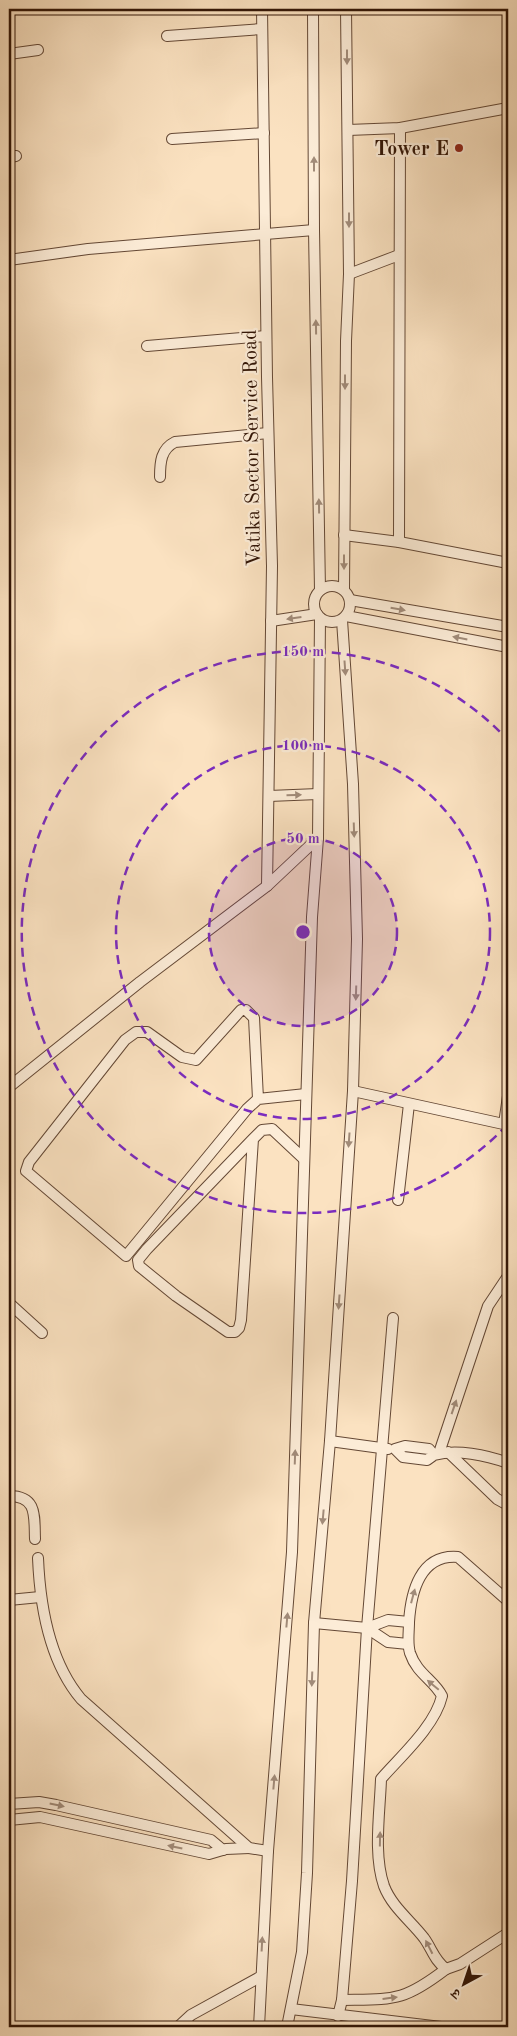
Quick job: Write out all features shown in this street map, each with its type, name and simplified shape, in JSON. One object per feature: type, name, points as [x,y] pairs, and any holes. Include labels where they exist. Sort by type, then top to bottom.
[{"type":"street","name":"Vatika Sector Service Road","points":[[262,9],[271,621],[267,886]]},
{"type":"street","points":[[259,2027],[260,1977],[268,1851],[292,1552],[312,917],[318,838],[319,616],[315,599],[320,590],[314,230],[313,9]]},
{"type":"street","points":[[346,9],[349,274],[346,341],[344,590],[350,600],[508,627]]},
{"type":"street","points":[[167,36],[262,29]]},
{"type":"street","points":[[9,54],[38,50]]},
{"type":"street","points":[[348,130],[400,128],[508,108]]},
{"type":"street","points":[[399,542],[400,128]]},
{"type":"street","points":[[172,139],[264,133]]},
{"type":"street","points":[[9,260],[88,249],[314,230]]},
{"type":"street","points":[[349,274],[399,255]]},
{"type":"street","points":[[147,346],[266,336]]},
{"type":"street","points":[[160,477],[162,457],[169,445],[175,442],[268,433]]},
{"type":"street","points":[[344,535],[399,542],[508,563]]},
{"type":"street","points":[[320,590],[332,586],[344,590]]},
{"type":"street","points":[[287,2027],[302,1952],[307,1873],[314,1623],[330,1441],[353,1092],[357,939],[353,784],[344,618],[350,600]]},
{"type":"street","points":[[271,621],[319,616],[331,622],[344,618],[508,647]]},
{"type":"street","points":[[269,796],[318,794]]},
{"type":"street","points":[[9,1087],[140,982],[267,886],[318,838]]},
{"type":"street","points":[[258,1099],[254,1018],[246,1010],[240,1010],[204,1054],[196,1060],[182,1057],[147,1032],[136,1032],[125,1040],[49,1139],[28,1162],[26,1171],[126,1256],[237,1121],[258,1099],[306,1094]]},
{"type":"street","points":[[353,1092],[506,1124],[508,1096]]},
{"type":"street","points":[[398,1200],[409,1104]]},
{"type":"street","points":[[253,1140],[241,1320],[239,1328],[235,1332],[228,1332],[176,1296],[139,1266],[138,1260],[262,1130],[272,1129],[304,1159]]},
{"type":"street","points":[[440,1453],[488,1306],[508,1276]]},
{"type":"street","points":[[9,1303],[42,1333]]},
{"type":"street","points":[[338,2016],[342,2000],[352,1880],[367,1628],[393,1318]]},
{"type":"street","points":[[330,1441],[394,1449],[405,1446],[429,1449],[440,1453],[475,1455],[508,1463]]},
{"type":"street","points":[[440,1453],[508,1505]]},
{"type":"street","points":[[9,1496],[22,1497],[29,1502],[34,1517],[35,1540]]},
{"type":"street","points":[[446,1969],[436,1961],[424,1938],[410,1924],[385,1887],[379,1863],[380,1779],[408,1749],[439,1710],[442,1696],[439,1690],[420,1672],[414,1662],[408,1644],[411,1599],[417,1583],[426,1570],[437,1560],[447,1556],[458,1557],[508,1601]]},
{"type":"street","points":[[38,1558],[40,1597],[60,1667],[81,1699],[249,1848]]},
{"type":"street","points":[[9,1600],[40,1597]]},
{"type":"street","points":[[314,1623],[367,1628],[388,1620],[409,1622]]},
{"type":"street","points":[[367,1628],[388,1642],[408,1644]]},
{"type":"street","points":[[9,1804],[39,1802],[56,1805],[211,1840],[223,1850]]},
{"type":"street","points":[[9,1820],[40,1817],[209,1854],[223,1850],[249,1848],[268,1851]]},
{"type":"street","points":[[342,2000],[394,1999],[413,1993],[446,1969],[460,1964],[508,1933]]},
{"type":"street","points":[[178,2027],[191,2015],[260,1977]]},
{"type":"street","points":[[292,2009],[441,2027]]},
{"type":"place","name":"Tower E","points":[[459,148]]}]
